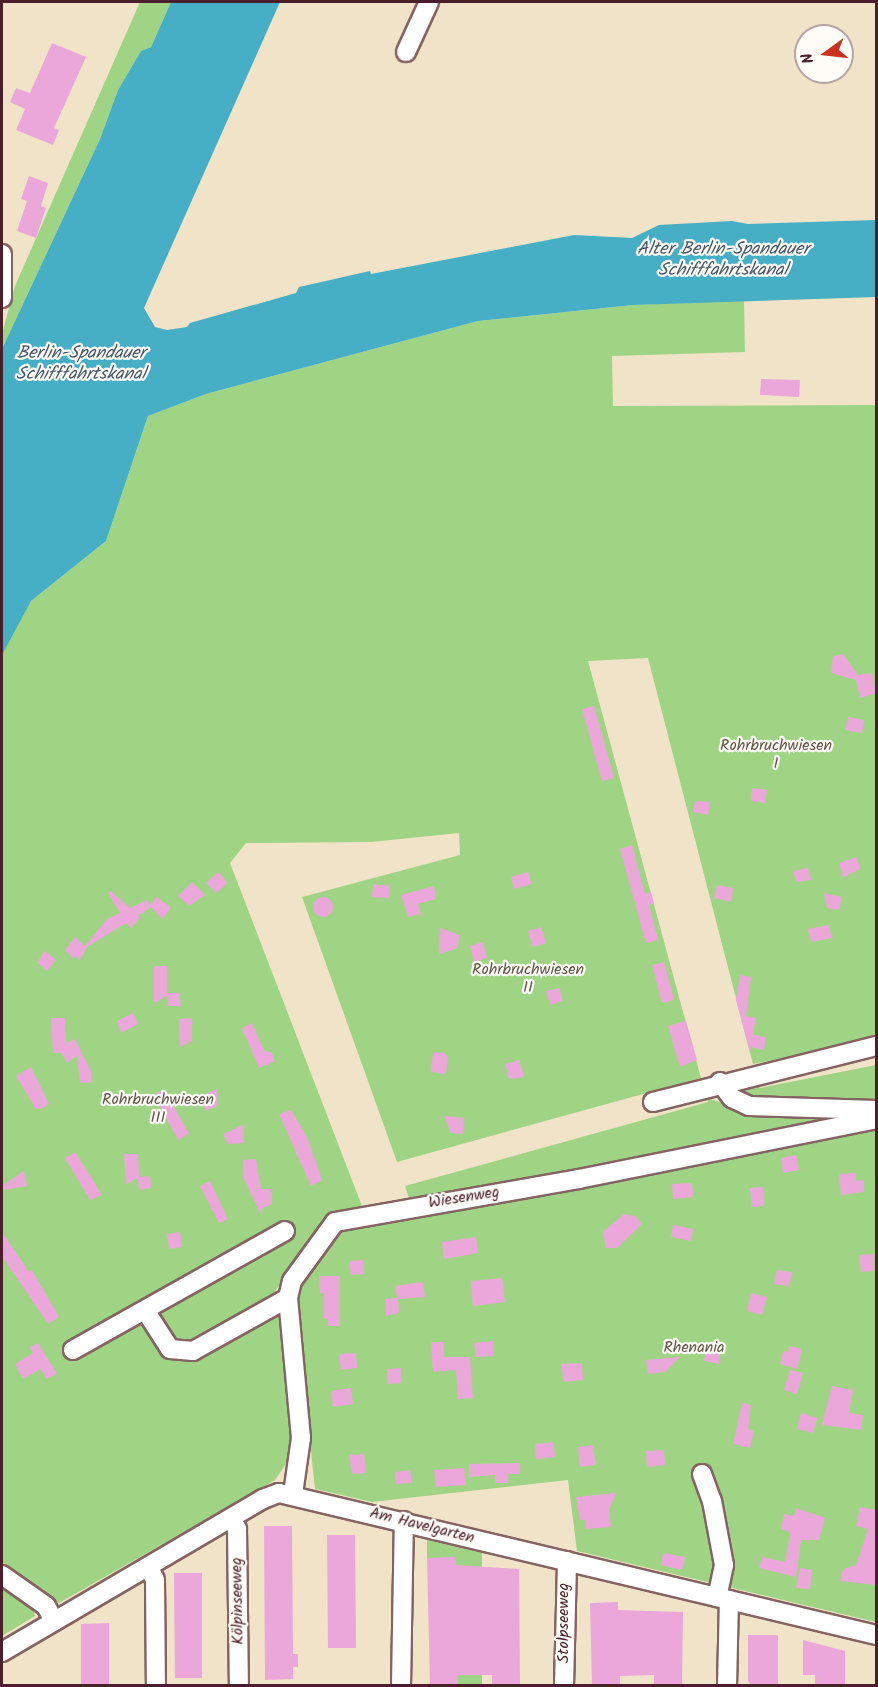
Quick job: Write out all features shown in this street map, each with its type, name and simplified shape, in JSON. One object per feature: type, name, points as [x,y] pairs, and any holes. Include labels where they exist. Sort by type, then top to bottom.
[{"type":"street","points":[[406,52],[429,2]]},
{"type":"street","points":[[2,254],[2,298]]},
{"type":"street","points":[[653,1102],[720,1082],[876,1046]]},
{"type":"street","points":[[720,1082],[732,1098],[749,1106],[876,1110]]},
{"type":"street","name":"Wiesenweg","points":[[293,1494],[301,1438],[288,1298],[292,1281],[335,1221],[579,1179],[876,1119]]},
{"type":"street","points":[[73,1350],[285,1231]]},
{"type":"street","points":[[145,1310],[170,1349],[193,1352],[288,1298]]},
{"type":"street","points":[[702,1474],[712,1501],[724,1565],[723,1598],[727,1686]]},
{"type":"street","name":"Am Havelgarten","points":[[2,1652],[149,1568],[263,1499],[279,1493],[293,1494],[876,1635]]},
{"type":"street","name":"Kölpinseeweg","points":[[231,1518],[237,1529],[239,1686]]},
{"type":"street","points":[[401,1686],[404,1521]]},
{"type":"street","name":"Stolpseeweg","points":[[564,1686],[567,1561]]},
{"type":"street","points":[[149,1568],[155,1580],[156,1686]]},
{"type":"street","points":[[2,1575],[46,1606],[54,1621]]},
{"type":"green space","points":[[140,2],[171,2],[151,47],[141,51],[118,90],[100,139],[2,349],[2,334],[15,286]]},
{"type":"green space","points":[[744,300],[745,352],[612,356],[613,406],[876,405],[876,1039],[753,1064],[648,658],[588,661],[701,1078],[397,1162],[302,897],[460,855],[459,833],[371,842],[246,843],[230,863],[362,1206],[329,1213],[274,1293],[282,1307],[296,1449],[275,1480],[59,1603],[2,1565],[2,655],[10,636],[31,601],[106,541],[148,416],[206,394],[478,321],[633,305]]},
{"type":"green space","points":[[876,1065],[876,1104],[743,1097],[741,1092],[758,1083],[760,1088]]},
{"type":"green space","points":[[707,1098],[747,1111],[835,1115],[837,1120],[834,1124],[410,1201],[405,1186],[708,1102]]},
{"type":"green space","name":"Rhenania","points":[[876,1130],[876,1622],[577,1551],[568,1480],[372,1502],[315,1489],[295,1301],[297,1287],[337,1227]]},
{"type":"green space","points":[[427,1540],[482,1553],[482,1685],[458,1685],[455,1558],[427,1558]]},
{"type":"green space","points":[[2,1582],[31,1603],[35,1616],[2,1636]]},
{"type":"water","points":[[171,2],[280,2],[144,308],[155,327],[167,330],[187,327],[190,323],[296,293],[299,287],[370,271],[371,274],[574,235],[632,238],[659,225],[732,221],[748,224],[876,220],[876,297],[633,305],[478,321],[206,394],[148,416],[106,541],[31,601],[2,655],[2,349],[100,139],[118,90],[141,51],[151,47]]},
{"type":"building","points":[[52,43],[86,57],[54,128],[59,130],[53,145],[16,130],[25,109],[10,102],[16,88],[30,93]]},
{"type":"building","points":[[29,176],[48,183],[41,206],[46,208],[36,238],[17,231],[27,201],[21,199]]},
{"type":"building","points":[[761,379],[800,380],[799,397],[760,395]]},
{"type":"building","points":[[843,654],[858,675],[872,673],[876,693],[860,698],[856,680],[831,673],[833,656]]},
{"type":"building","points":[[594,706],[614,778],[602,781],[582,709]]},
{"type":"building","points":[[848,717],[864,720],[862,733],[845,730]]},
{"type":"building","points":[[752,788],[767,790],[765,803],[751,801]]},
{"type":"building","points":[[695,801],[710,802],[708,815],[693,812]]},
{"type":"building","points":[[632,845],[645,894],[651,892],[654,903],[649,905],[658,940],[646,943],[620,849]]},
{"type":"building","points":[[857,857],[860,869],[843,878],[839,863]]},
{"type":"building","points":[[808,868],[811,880],[796,882],[793,871]]},
{"type":"building","points":[[218,872],[228,883],[216,893],[206,883]]},
{"type":"building","points":[[528,872],[532,884],[514,889],[511,877]]},
{"type":"building","points":[[192,882],[205,895],[189,906],[178,896]]},
{"type":"building","points":[[373,884],[390,886],[389,898],[372,897]]},
{"type":"building","points":[[717,885],[733,888],[731,902],[714,898]]},
{"type":"building","points":[[434,886],[436,899],[418,904],[421,914],[408,917],[401,895]]},
{"type":"building","points":[[111,891],[130,908],[147,900],[150,905],[157,897],[171,908],[162,919],[151,907],[138,916],[140,918],[131,928],[126,923],[87,947],[80,960],[75,956],[73,959],[65,950],[75,937],[85,946],[107,919],[120,913],[108,893]]},
{"type":"building","points":[[824,893],[842,897],[839,910],[827,908]]},
{"type":"building","points":[[323,897],[330,900],[333,907],[330,914],[323,917],[316,914],[313,907],[316,900]]},
{"type":"building","points":[[828,925],[832,938],[811,942],[808,929]]},
{"type":"building","points":[[541,927],[546,943],[533,947],[528,931]]},
{"type":"building","points":[[440,928],[459,935],[458,948],[439,954]]},
{"type":"building","points":[[483,942],[487,958],[474,962],[470,946]]},
{"type":"building","points":[[45,951],[56,960],[47,971],[37,962]]},
{"type":"building","points":[[664,962],[674,1000],[662,1003],[652,965]]},
{"type":"building","points":[[154,966],[167,966],[167,993],[179,993],[181,1006],[168,1006],[167,996],[154,1003]]},
{"type":"building","points":[[740,975],[751,977],[746,1016],[756,1018],[753,1035],[766,1037],[764,1050],[751,1047],[750,1053],[736,1000]]},
{"type":"building","points":[[559,988],[563,1001],[550,1005],[546,991]]},
{"type":"building","points":[[133,1013],[138,1024],[121,1033],[117,1021]]},
{"type":"building","points":[[51,1018],[65,1018],[66,1043],[75,1039],[91,1071],[92,1082],[80,1083],[77,1055],[67,1063],[62,1053],[53,1053]]},
{"type":"building","points":[[192,1018],[192,1041],[180,1047],[179,1019]]},
{"type":"building","points":[[686,1021],[697,1060],[680,1067],[668,1026]]},
{"type":"building","points":[[252,1023],[264,1050],[272,1053],[275,1061],[259,1068],[242,1028]]},
{"type":"building","points":[[433,1052],[444,1053],[448,1057],[446,1074],[431,1072]]},
{"type":"building","points":[[519,1060],[524,1077],[509,1079],[505,1064]]},
{"type":"building","points":[[31,1067],[49,1104],[41,1109],[36,1109],[16,1076]]},
{"type":"building","points":[[164,1089],[189,1134],[178,1140],[154,1095]]},
{"type":"building","points":[[217,1089],[217,1106],[206,1111],[199,1097]]},
{"type":"building","points":[[291,1110],[307,1137],[322,1180],[311,1186],[279,1114]]},
{"type":"building","points":[[444,1116],[464,1118],[463,1134],[451,1133]]},
{"type":"building","points":[[243,1125],[244,1143],[228,1144],[223,1134]]},
{"type":"building","points":[[75,1152],[102,1195],[90,1200],[65,1158]]},
{"type":"building","points":[[124,1154],[138,1154],[139,1177],[150,1176],[151,1188],[139,1190],[138,1178],[126,1184]]},
{"type":"building","points":[[796,1155],[799,1170],[783,1173],[781,1158]]},
{"type":"building","points":[[256,1159],[261,1189],[271,1189],[272,1195],[272,1204],[261,1209],[262,1217],[244,1179],[243,1160]]},
{"type":"building","points":[[24,1171],[27,1186],[2,1190],[2,1186]]},
{"type":"building","points":[[856,1173],[856,1181],[864,1180],[864,1192],[841,1195],[839,1174]]},
{"type":"building","points":[[210,1181],[228,1219],[219,1223],[200,1186]]},
{"type":"building","points":[[692,1183],[693,1197],[673,1199],[672,1184]]},
{"type":"building","points":[[763,1187],[764,1206],[752,1207],[750,1188]]},
{"type":"building","points":[[624,1214],[635,1216],[642,1224],[617,1248],[606,1248],[603,1232]]},
{"type":"building","points":[[673,1225],[693,1229],[691,1241],[671,1237]]},
{"type":"building","points":[[2,1232],[29,1272],[32,1270],[59,1317],[48,1324],[2,1256]]},
{"type":"building","points":[[180,1232],[182,1247],[169,1249],[167,1234]]},
{"type":"building","points":[[476,1237],[478,1253],[444,1259],[442,1242]]},
{"type":"building","points":[[873,1254],[874,1271],[861,1272],[859,1255]]},
{"type":"building","points":[[363,1260],[364,1274],[351,1275],[349,1261]]},
{"type":"building","points":[[777,1270],[792,1272],[789,1286],[774,1284]]},
{"type":"building","points":[[319,1276],[340,1276],[340,1326],[328,1326],[328,1319],[324,1319],[324,1293],[320,1293]]},
{"type":"building","points":[[502,1278],[505,1302],[473,1306],[471,1281]]},
{"type":"building","points":[[423,1282],[425,1297],[398,1299],[399,1313],[386,1316],[385,1299],[397,1298],[395,1286]]},
{"type":"building","points":[[751,1293],[767,1297],[762,1315],[747,1311]]},
{"type":"building","points":[[493,1341],[494,1356],[476,1357],[474,1343]]},
{"type":"building","points":[[431,1342],[443,1342],[444,1357],[470,1357],[473,1398],[458,1399],[456,1370],[433,1372]]},
{"type":"building","points":[[38,1343],[57,1374],[46,1379],[41,1369],[23,1379],[15,1364],[33,1353],[30,1347]]},
{"type":"building","points":[[707,1343],[720,1346],[719,1364],[704,1361]]},
{"type":"building","points":[[789,1346],[802,1349],[797,1369],[780,1364],[783,1351],[788,1352]]},
{"type":"building","points":[[356,1353],[357,1368],[341,1370],[339,1354]]},
{"type":"building","points":[[680,1357],[665,1372],[648,1374],[646,1360]]},
{"type":"building","points":[[582,1363],[583,1380],[564,1382],[561,1364]]},
{"type":"building","points":[[401,1368],[402,1383],[388,1384],[387,1369]]},
{"type":"building","points":[[790,1370],[803,1373],[797,1394],[784,1390]]},
{"type":"building","points":[[832,1386],[853,1390],[849,1413],[863,1415],[861,1430],[822,1425]]},
{"type":"building","points":[[351,1388],[353,1404],[333,1407],[331,1391]]},
{"type":"building","points":[[742,1403],[751,1405],[748,1429],[754,1431],[750,1448],[733,1444]]},
{"type":"building","points":[[801,1413],[817,1418],[813,1433],[797,1429]]},
{"type":"building","points":[[553,1442],[555,1457],[536,1459],[535,1444]]},
{"type":"building","points":[[593,1445],[596,1465],[580,1467],[578,1447]]},
{"type":"building","points":[[664,1450],[665,1465],[647,1467],[646,1451]]},
{"type":"building","points":[[364,1454],[366,1473],[352,1474],[349,1455]]},
{"type":"building","points":[[520,1463],[520,1474],[508,1474],[508,1483],[495,1483],[495,1475],[469,1477],[469,1464]]},
{"type":"building","points":[[464,1468],[466,1485],[436,1487],[434,1470]]},
{"type":"building","points":[[410,1470],[412,1483],[396,1484],[395,1472]]},
{"type":"building","points":[[616,1493],[609,1510],[611,1527],[586,1529],[585,1520],[580,1520],[576,1497]]},
{"type":"building","points":[[860,1507],[876,1510],[876,1585],[840,1581],[843,1569],[856,1565],[868,1529],[856,1526]]},
{"type":"building","points":[[796,1508],[825,1518],[819,1540],[801,1540],[796,1577],[759,1568],[762,1557],[785,1562],[790,1536],[789,1531],[781,1529],[784,1514],[794,1516]]},
{"type":"building","points":[[264,1526],[292,1526],[293,1654],[298,1654],[298,1667],[293,1667],[293,1679],[265,1680]]},
{"type":"building","points":[[327,1535],[355,1535],[356,1648],[328,1648]]},
{"type":"building","points":[[663,1553],[685,1557],[682,1570],[661,1565]]},
{"type":"building","points":[[455,1557],[455,1565],[519,1569],[520,1686],[492,1686],[492,1675],[458,1675],[458,1686],[430,1686],[427,1558]]},
{"type":"building","points":[[800,1568],[812,1570],[810,1589],[796,1588]]},
{"type":"building","points":[[174,1573],[202,1573],[202,1678],[175,1678]]},
{"type":"building","points":[[618,1602],[618,1610],[683,1612],[682,1686],[654,1686],[654,1675],[620,1676],[620,1686],[592,1686],[590,1603]]},
{"type":"building","points":[[109,1623],[109,1686],[81,1686],[81,1624]]},
{"type":"building","points":[[748,1635],[778,1635],[778,1686],[752,1686],[748,1681]]},
{"type":"building","points":[[803,1640],[845,1651],[845,1686],[815,1685],[815,1675],[803,1675]]},
{"type":"water label","name":"Alter Berlin-Spandauer Schifffahrtskanal","points":[[723,261]]},
{"type":"water label","name":"Berlin-Spandauer Schifffahrtskanal","points":[[81,365]]},
{"type":"park label","name":"Rohrbruchwiesen I","points":[[776,755]]},
{"type":"park label","name":"Rohrbruchwiesen II","points":[[528,979]]},
{"type":"park label","name":"Rohrbruchwiesen III","points":[[158,1109]]}]
